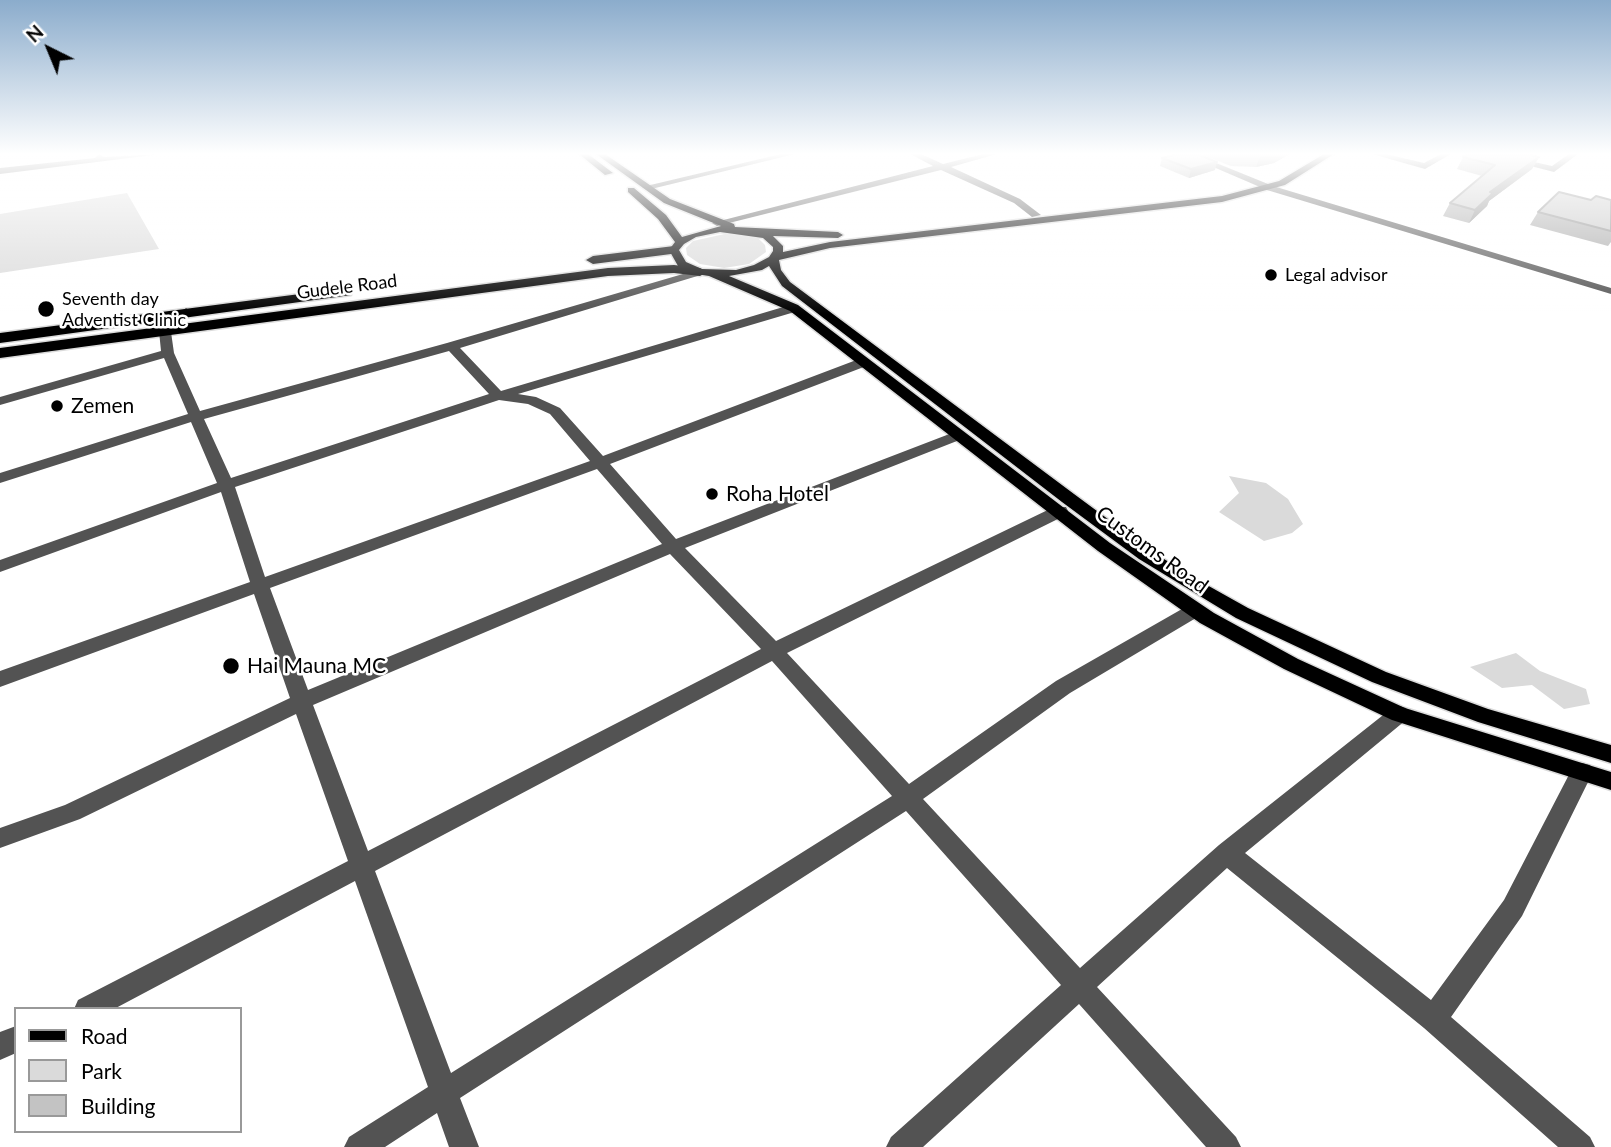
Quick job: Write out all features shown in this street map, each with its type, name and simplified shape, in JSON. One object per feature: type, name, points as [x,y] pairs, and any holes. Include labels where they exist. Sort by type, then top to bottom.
[{"type":"highway","name":"Gudele Road","points":[[0,338],[677,246]]},
{"type":"highway","name":"Gudele Road","points":[[0,353],[608,272],[674,269],[706,272]]},
{"type":"main road","name":"Customs Road","points":[[653,208],[677,246],[682,264],[794,308],[1145,578],[1195,610],[1292,664],[1399,714],[1611,781]]},
{"type":"main road","points":[[681,208],[717,223],[754,231]]},
{"type":"main road","points":[[677,246],[711,230],[859,233],[1099,208]]},
{"type":"main road","points":[[706,272],[748,271],[774,258],[830,245],[1154,208]]},
{"type":"main road","name":"Customs Road","points":[[754,231],[778,246],[774,258],[775,271],[786,284],[1145,555],[1192,584],[1253,619],[1379,677],[1485,716],[1611,754]]},
{"type":"street","points":[[717,223],[776,208]]},
{"type":"street","points":[[1026,208],[1036,215]]},
{"type":"street","points":[[1335,208],[1611,291]]},
{"type":"street","points":[[0,478],[194,417],[706,272]]},
{"type":"street","points":[[0,566],[226,485],[498,396],[794,308]]},
{"type":"street","points":[[186,312],[165,331],[168,353],[226,485],[259,584],[464,1147]]},
{"type":"street","points":[[452,346],[498,396],[531,400],[555,411],[673,546],[774,651],[1226,1147]]},
{"type":"street","points":[[0,401],[168,353]]},
{"type":"street","points":[[0,679],[601,462],[864,362]]},
{"type":"street","points":[[0,838],[72,812],[303,701],[673,546],[957,436]]},
{"type":"street","points":[[91,1007],[774,651],[1060,511]]},
{"type":"street","points":[[359,1147],[907,798],[1063,687],[1195,610]]},
{"type":"street","points":[[901,1147],[1227,853],[1399,714]]},
{"type":"street","points":[[1433,1019],[1513,908],[1582,772]]},
{"type":"street","points":[[1227,853],[1433,1019],[1580,1147]]},
{"type":"green space","points":[[39,208],[135,208],[159,249],[0,273],[0,214]]},
{"type":"green space","points":[[729,233],[758,238],[765,245],[766,252],[749,264],[724,268],[700,264],[687,255],[686,248],[693,241]]},
{"type":"green space","points":[[1229,476],[1266,483],[1288,499],[1303,524],[1292,533],[1264,541],[1219,512],[1239,493]]},
{"type":"green space","points":[[1516,653],[1540,671],[1586,689],[1590,704],[1564,709],[1532,685],[1502,688],[1470,667]]},
{"type":"building","points":[[1543,208],[1611,208],[1611,231],[1538,212]]},
{"type":"place","name":"Legal advisor","points":[[1271,275]]},
{"type":"place","name":"Seventh day Adventist Clinic","points":[[46,309]]},
{"type":"place","name":"Zemen","points":[[57,406]]},
{"type":"place","name":"Roha Hotel","points":[[712,494]]},
{"type":"place","name":"Hai Mauna MC","points":[[231,666]]}]
